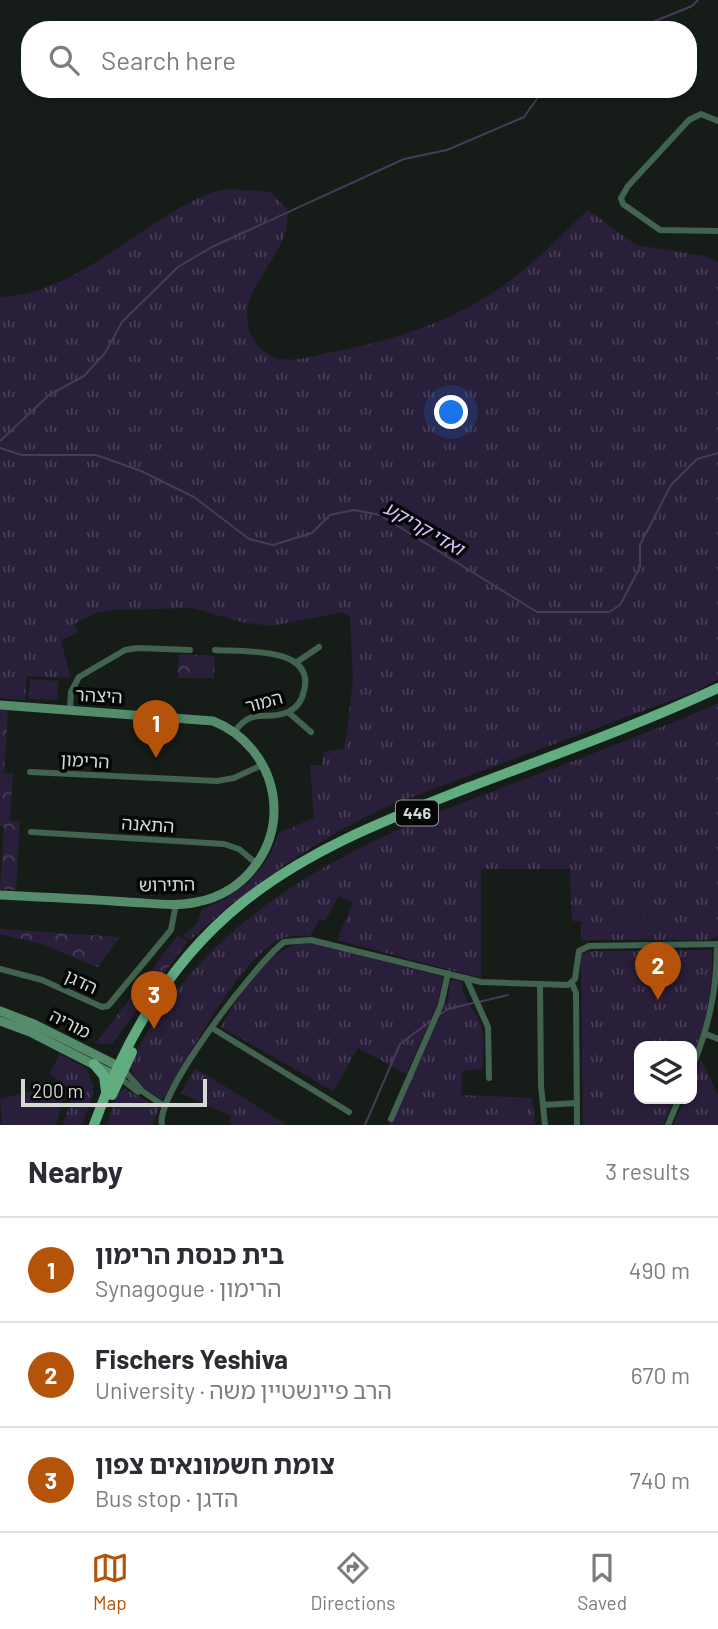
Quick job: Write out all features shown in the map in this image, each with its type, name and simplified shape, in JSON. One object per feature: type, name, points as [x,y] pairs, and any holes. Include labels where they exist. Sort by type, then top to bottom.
[{"type":"main road","name":"446","points":[[100,1125],[119,1072],[146,1014],[192,952],[242,903],[308,858],[405,812],[668,711],[718,688]]},
{"type":"main road","name":"446","points":[[94,1125],[104,1097],[154,1012],[196,956],[245,908],[311,863],[407,817],[671,716],[718,695]]},
{"type":"main road","points":[[94,1064],[104,1076],[104,1097]]},
{"type":"street","points":[[718,121],[701,114],[689,120],[628,186],[621,198],[623,204],[660,230],[718,231]]},
{"type":"street","points":[[215,650],[281,656],[297,662],[318,647]]},
{"type":"street","points":[[69,710],[71,692],[79,677],[125,650],[190,650]]},
{"type":"street","name":"המור","points":[[235,731],[250,717],[288,712],[300,703],[305,678],[297,662]]},
{"type":"street","name":"היצהר","points":[[0,705],[201,718],[235,731]]},
{"type":"street","points":[[288,712],[311,732]]},
{"type":"street","name":"התירוש","points":[[0,895],[176,904],[219,896],[240,882],[257,864],[265,850],[274,817],[273,794],[262,765],[235,731]]},
{"type":"street","name":"הרימון","points":[[30,772],[218,781],[234,778],[262,765]]},
{"type":"street","name":"התאנה","points":[[31,832],[224,844],[239,849],[257,864]]},
{"type":"street","name":"הדגן","points":[[0,969],[42,980],[102,1007],[108,1006],[171,930],[176,904]]},
{"type":"street","points":[[162,1125],[164,1106],[212,1028],[254,969],[275,949],[293,939],[311,940],[407,966],[492,983],[572,983]]},
{"type":"street","points":[[572,983],[579,951],[589,946],[717,944],[715,993],[706,1034],[697,1056]]},
{"type":"street","points":[[391,1119],[445,996],[448,973]]},
{"type":"street","points":[[466,978],[488,1027],[489,1078]]},
{"type":"street","points":[[572,983],[576,993],[577,1125]]},
{"type":"street","points":[[540,984],[545,1125]]},
{"type":"street","name":"מוריה","points":[[0,1011],[34,1024],[119,1072]]},
{"type":"street","name":"מוריה","points":[[0,1021],[94,1064],[119,1072]]},
{"type":"street","points":[[212,1028],[349,1112]]},
{"type":"street","points":[[706,1034],[718,1039]]},
{"type":"street","points":[[119,1072],[164,1106]]},
{"type":"street","points":[[543,1105],[577,1103]]},
{"type":"street","points":[[668,1125],[677,1104]]},
{"type":"green space","points":[[231,189],[270,192],[287,209],[287,226],[282,241],[256,285],[247,316],[250,332],[258,346],[270,356],[280,359],[306,358],[377,342],[420,329],[461,311],[512,279],[588,210],[636,245],[704,256],[718,262],[718,679],[696,691],[390,805],[362,818],[285,865],[190,940],[182,936],[197,924],[202,909],[229,897],[250,880],[267,859],[279,833],[314,818],[310,765],[322,765],[324,752],[345,748],[353,679],[350,617],[343,612],[271,626],[242,622],[192,608],[98,612],[74,624],[78,632],[61,641],[71,678],[27,676],[25,700],[0,698],[0,297],[44,288],[65,279],[187,204],[212,193]]},
{"type":"green space","points":[[179,654],[215,656],[214,678],[178,678]]},
{"type":"green space","points":[[30,679],[59,681],[57,700],[28,699]]},
{"type":"green space","points":[[718,703],[718,936],[708,940],[581,940],[581,921],[572,921],[570,869],[481,869],[481,978],[337,940],[353,903],[339,896],[325,921],[320,919],[310,936],[283,938],[250,964],[216,1010],[162,1100],[139,1085],[129,1066],[170,999],[219,944],[276,898],[338,860],[405,827]]},
{"type":"green space","points":[[0,710],[8,710],[4,773],[13,773],[10,820],[20,821],[16,890],[0,889],[4,826],[0,826]]},
{"type":"green space","points":[[312,820],[313,832],[274,850],[280,833]]},
{"type":"green space","points":[[617,914],[644,915],[644,935],[616,934]]},
{"type":"green space","points":[[0,929],[120,937],[98,967],[41,944],[0,934]]},
{"type":"green space","points":[[177,936],[188,941],[112,1044],[96,1043]]},
{"type":"green space","points":[[309,942],[443,977],[438,1002],[406,1074],[358,1048],[333,1091],[221,1027],[246,986],[267,962],[280,952]]},
{"type":"green space","points":[[712,950],[708,1004],[697,1044],[697,1041],[634,1041],[634,1104],[672,1104],[663,1125],[583,1125],[581,955],[591,951]]},
{"type":"green space","points":[[451,979],[462,982],[466,998],[482,1028],[484,1040],[482,1069],[462,1071],[461,1095],[532,1098],[535,1125],[389,1125],[448,1000]]},
{"type":"green space","points":[[60,1054],[86,1068],[93,1085],[92,1097],[82,1125],[63,1125],[69,1107],[69,1090],[49,1074]]},
{"type":"green space","points":[[701,1059],[718,1096],[718,1125],[673,1125],[683,1104],[697,1104],[697,1069]]},
{"type":"green space","points":[[195,1068],[287,1125],[231,1125],[231,1116],[181,1093]]},
{"type":"green space","points":[[51,1086],[62,1090],[64,1095],[56,1125],[2,1125],[0,1099]]},
{"type":"green space","points":[[124,1088],[159,1108],[152,1125],[107,1125],[116,1096]]},
{"type":"waterway","points":[[655,21],[692,6],[698,0]]},
{"type":"waterway","points":[[0,441],[49,395],[84,376],[105,353],[122,322],[178,267],[212,247],[404,159],[447,150],[524,117],[538,98]]},
{"type":"waterway","name":"ואדי קריקע","points":[[0,448],[22,455],[96,455],[141,471],[194,497],[249,539],[273,545],[312,533],[330,515],[354,510],[380,515],[537,612],[609,612],[620,605],[640,567],[640,545],[671,485],[697,459],[718,453]]},
{"type":"waterway","points":[[479,1002],[508,995]]},
{"type":"waterway","points":[[439,1015],[448,1009],[473,1003]]},
{"type":"waterway","points":[[365,1125],[400,1044],[432,1020]]},
{"type":"place","name":"בית כנסת הרימון","points":[[156,758]]},
{"type":"place","name":"Fischers Yeshiva","points":[[658,1000]]},
{"type":"place","name":"צומת חשמונאים צפון","points":[[154,1029]]}]
